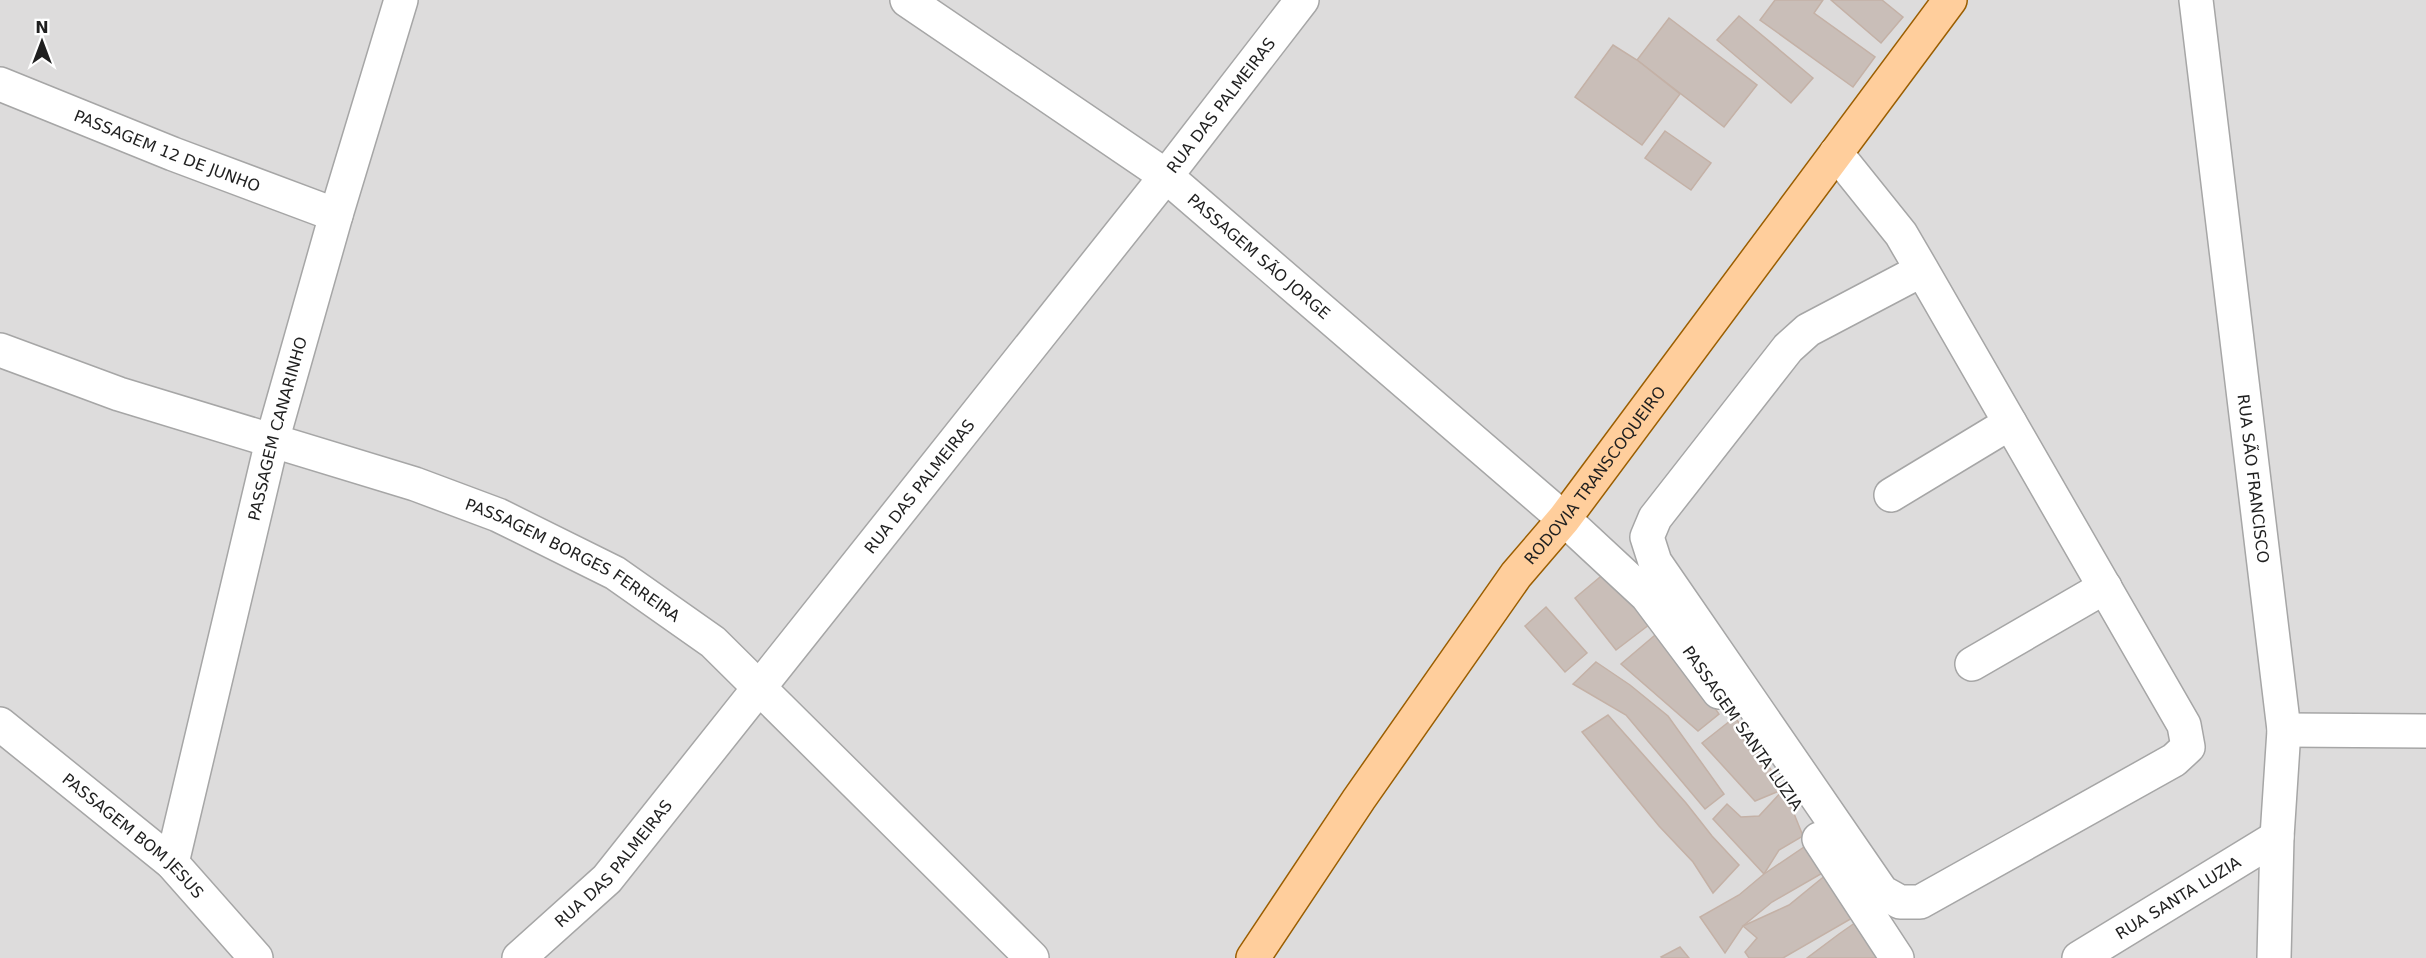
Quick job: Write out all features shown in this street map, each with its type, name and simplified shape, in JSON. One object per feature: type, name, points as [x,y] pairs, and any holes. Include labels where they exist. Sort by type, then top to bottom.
[{"type":"main road","name":"RODOVIA TRANSCOQUEIRO","points":[[1253,958],[1359,799],[1516,575],[1564,519],[1950,0]]},
{"type":"street","name":"PASSAGEM CANARINHO","points":[[172,863],[272,441],[336,215],[401,0]]},
{"type":"street","name":"PASSAGEM SÃO JORGE","points":[[907,0],[1166,176],[1564,519]]},
{"type":"street","name":"RUA DAS PALMEIRAS","points":[[519,958],[607,879],[1166,176],[1302,0]]},
{"type":"street","name":"RUA SÃO FRANCISCO","points":[[2196,0],[2284,730],[2277,837],[2274,958]]},
{"type":"street","name":"PASSAGEM 12 DE JUNHO","points":[[0,84],[173,154],[336,215]]},
{"type":"street","points":[[1836,153],[1901,234],[1922,270],[2010,423],[2105,587],[2184,725],[2188,747],[2174,760],[1920,902],[1900,902],[1882,891],[1655,562],[1647,537],[1655,518],[1788,348],[1808,330],[1922,270]]},
{"type":"street","name":"PASSAGEM BORGES FERREIRA","points":[[0,350],[119,394],[414,484],[498,515],[615,573],[713,642],[760,686],[1032,958]]},
{"type":"street","points":[[1891,495],[2010,423]]},
{"type":"street","name":"PASSAGEM SANTA LUZIA","points":[[1564,519],[1647,596],[1762,750],[1897,958]]},
{"type":"street","points":[[1972,664],[2105,587]]},
{"type":"street","name":"PASSAGEM BOM JESUS","points":[[0,724],[172,863],[256,958]]},
{"type":"street","points":[[2284,730],[2426,731]]},
{"type":"street","name":"RUA SANTA LUZIA","points":[[2079,958],[2277,837]]},
{"type":"shaded area","points":[[0,0],[2426,0],[2426,958],[0,958]]},
{"type":"building","points":[[1775,0],[1823,0],[1814,13],[1875,57],[1853,87],[1760,20]]},
{"type":"building","points":[[1831,0],[1882,0],[1903,17],[1881,43]]},
{"type":"building","points":[[1739,16],[1813,78],[1791,103],[1717,40]]},
{"type":"building","points":[[1669,18],[1757,85],[1724,127],[1637,60]]},
{"type":"building","points":[[1613,45],[1637,60],[1680,94],[1642,145],[1575,97]]},
{"type":"building","points":[[1665,131],[1711,163],[1691,190],[1645,158]]},
{"type":"building","points":[[1612,567],[1658,618],[1616,650],[1575,598]]},
{"type":"building","points":[[1546,607],[1587,653],[1565,672],[1525,626]]},
{"type":"building","points":[[1661,630],[1719,714],[1698,731],[1621,664]]},
{"type":"building","points":[[1596,662],[1630,685],[1668,716],[1724,794],[1705,809],[1626,715],[1573,684]]},
{"type":"building","points":[[1608,715],[1739,865],[1713,893],[1693,862],[1659,826],[1582,732]]},
{"type":"building","points":[[1735,717],[1784,789],[1755,801],[1702,743]]},
{"type":"building","points":[[1784,789],[1803,836],[1779,850],[1764,874],[1713,819],[1727,804],[1741,817],[1759,816]]},
{"type":"building","points":[[1807,845],[1826,871],[1772,902],[1743,926],[1725,953],[1700,917],[1739,895],[1764,874]]},
{"type":"building","points":[[1827,874],[1854,917],[1783,958],[1749,958],[1745,952],[1757,938],[1743,926],[1789,905]]},
{"type":"building","points":[[1859,920],[1883,958],[1807,958],[1839,934]]},
{"type":"building","points":[[1680,947],[1689,958],[1661,957]]}]
